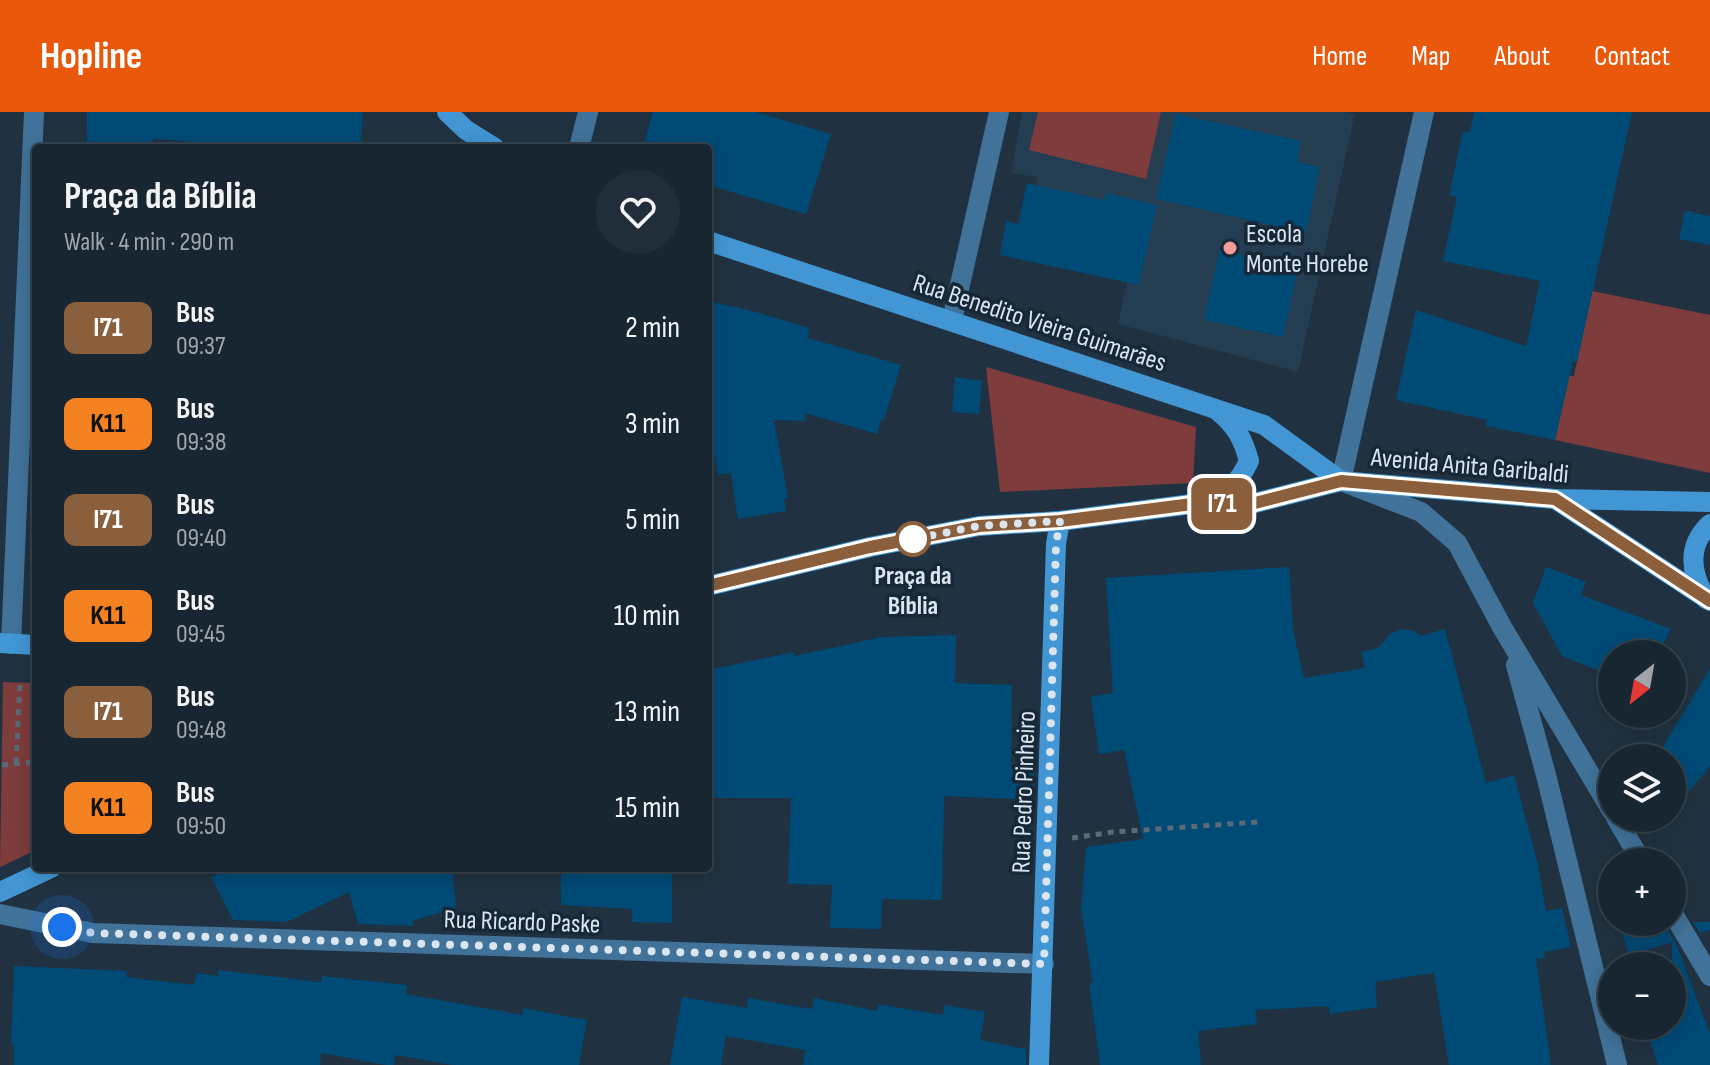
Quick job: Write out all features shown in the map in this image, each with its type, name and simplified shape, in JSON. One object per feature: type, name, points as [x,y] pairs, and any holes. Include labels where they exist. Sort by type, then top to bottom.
[{"type":"street","points":[[32,144],[34,112]]},
{"type":"street","points":[[447,112],[466,130],[489,144]]},
{"type":"street","points":[[580,144],[588,112]]},
{"type":"street","points":[[952,320],[999,112]]},
{"type":"street","points":[[1424,112],[1341,481],[1421,512],[1457,543],[1502,627],[1598,788]]},
{"type":"street","points":[[32,150],[6,643],[32,645]]},
{"type":"street","name":"Rua Benedito Vieira Guimarães","points":[[712,242],[1264,425],[1341,481]]},
{"type":"street","points":[[1192,504],[1218,496],[1239,481],[1249,461],[1243,439],[1231,421],[1212,406]]},
{"type":"street","name":"Avenida Anita Garibaldi","points":[[712,585],[870,547],[979,526],[1060,521],[1192,504],[1247,505],[1341,481],[1555,499],[1710,502]]},
{"type":"street","points":[[1555,499],[1708,600]]},
{"type":"street","name":"Rua Pedro Pinheiro","points":[[1039,1065],[1056,544],[1060,521]]},
{"type":"street","points":[[1708,600],[1696,583],[1692,563],[1696,543],[1710,524]]},
{"type":"street","points":[[1502,627],[1543,761],[1617,1065]]},
{"type":"street","points":[[0,892],[42,872]]},
{"type":"street","name":"Rua Ricardo Paske","points":[[0,914],[93,933],[1044,964]]},
{"type":"street","points":[[1686,936],[1710,976]]},
{"type":"path","points":[[16,763],[20,683]]},
{"type":"path","points":[[2,765],[32,762]]},
{"type":"path","points":[[1047,841],[1113,832],[1258,822]]},
{"type":"shaded area","name":"Escola Monte Horebe","points":[[1022,112],[1355,114],[1298,372],[1118,324],[1143,211],[1036,185],[1037,177],[1011,173]]},
{"type":"shaded area","points":[[1038,112],[1161,112],[1146,179],[1029,150]]},
{"type":"shaded area","points":[[1592,291],[1710,315],[1710,473],[1555,440],[1569,376],[1574,376]]},
{"type":"shaded area","points":[[986,367],[1196,427],[1193,483],[1000,492]]},
{"type":"shaded area","points":[[3,682],[32,683],[32,852],[0,867]]},
{"type":"building","points":[[87,112],[363,112],[360,144],[218,144],[153,139],[153,144],[87,144]]},
{"type":"building","points":[[653,112],[755,112],[831,134],[806,214],[712,186],[712,144],[644,142]]},
{"type":"building","points":[[1474,112],[1632,112],[1577,362],[1573,361],[1555,440],[1486,426],[1487,420],[1396,400],[1416,310],[1526,346],[1540,281],[1443,261],[1457,197],[1449,195],[1463,131],[1470,132]]},
{"type":"building","points":[[1176,114],[1301,141],[1297,162],[1320,167],[1306,233],[1156,199]]},
{"type":"building","points":[[1027,183],[1104,200],[1106,193],[1157,205],[1139,285],[1000,255],[1006,221],[1018,224]]},
{"type":"building","points":[[1685,211],[1710,216],[1710,245],[1679,239]]},
{"type":"building","points":[[1220,248],[1297,272],[1283,337],[1204,320]]},
{"type":"building","points":[[712,302],[809,328],[808,338],[901,365],[877,434],[805,413],[805,421],[774,420],[788,498],[784,499],[786,511],[738,519],[731,473],[718,475],[715,457],[712,457]]},
{"type":"building","points":[[955,377],[982,381],[979,414],[952,412]]},
{"type":"building","points":[[1289,567],[1293,630],[1304,678],[1365,668],[1361,652],[1378,648],[1390,634],[1402,629],[1421,636],[1445,629],[1486,783],[1514,775],[1538,864],[1546,911],[1562,908],[1571,947],[1544,952],[1545,958],[1536,959],[1551,1065],[1449,1065],[1434,973],[1375,982],[1377,1007],[1330,1014],[1329,1006],[1255,1010],[1257,1024],[1198,1031],[1201,1065],[1100,1065],[1089,983],[1093,983],[1081,909],[1086,847],[1143,839],[1124,750],[1099,754],[1091,697],[1113,693],[1106,578]]},
{"type":"building","points":[[1546,567],[1586,582],[1581,595],[1671,629],[1665,640],[1598,640],[1598,670],[1562,656],[1533,603]]},
{"type":"building","points":[[956,635],[955,683],[1012,685],[1011,767],[1035,769],[1033,800],[944,796],[942,900],[882,899],[881,929],[830,928],[832,885],[788,884],[791,798],[712,798],[712,669],[882,637]]},
{"type":"building","points":[[1710,669],[1710,766],[1686,795],[1686,744],[1664,744],[1674,728],[1686,728],[1686,709]]},
{"type":"building","points":[[221,872],[452,872],[456,908],[412,921],[414,926],[358,924],[349,892],[287,922],[233,920],[211,877]]},
{"type":"building","points":[[561,872],[672,872],[672,923],[632,922],[632,909],[561,905]]},
{"type":"building","points":[[1693,922],[1710,922],[1710,930],[1700,933]]},
{"type":"building","points":[[1623,936],[1671,936],[1679,952],[1672,952],[1672,942],[1641,952],[1628,952]]},
{"type":"building","points":[[14,966],[127,971],[126,977],[194,985],[197,973],[218,976],[218,970],[321,982],[322,976],[407,985],[406,994],[522,1015],[523,1008],[587,1020],[579,1065],[452,1065],[395,1055],[394,1065],[386,1065],[321,1053],[320,1065],[14,1065],[14,1045],[11,1044]]},
{"type":"building","points":[[1686,970],[1710,1034],[1710,1065],[1658,1065],[1650,1040],[1686,1040]]},
{"type":"building","points":[[682,997],[747,1008],[748,998],[812,1009],[814,998],[877,1011],[878,1004],[943,1015],[944,1005],[985,1012],[980,1040],[1026,1049],[1026,1065],[803,1065],[805,1050],[726,1036],[721,1065],[670,1065]]},
{"type":"bus line","name":"I71","points":[[712,585],[870,547],[979,526],[1060,521],[1192,504],[1247,505],[1341,481],[1555,499],[1710,601]]},
{"type":"place","name":"Escola Monte Horebe","points":[[1230,248]]},
{"type":"place","name":"Praça da Bíblia","points":[[913,539]]},
{"type":"route","points":[[62,927],[93,933],[1044,964],[1056,544],[1060,521],[979,526],[913,539]]}]
